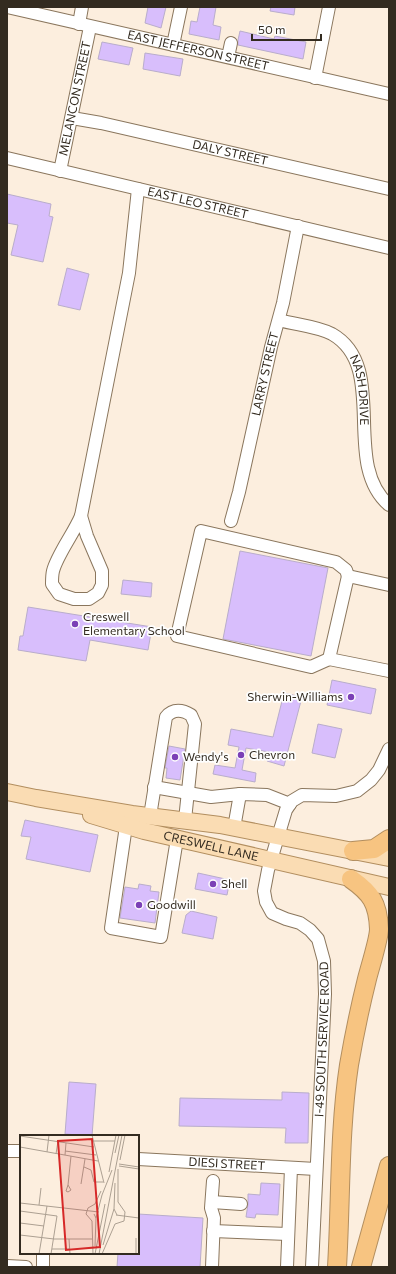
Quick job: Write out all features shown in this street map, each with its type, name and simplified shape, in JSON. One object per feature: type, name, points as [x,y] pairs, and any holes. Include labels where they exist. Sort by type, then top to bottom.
[{"type":"highway","points":[[353,851],[374,849],[389,839]]},
{"type":"highway","points":[[351,879],[365,889],[372,897],[377,910],[379,930]]},
{"type":"highway","points":[[337,1267],[342,1138],[349,1066],[363,995],[379,930],[389,903]]},
{"type":"highway","points":[[361,1267],[389,1166]]},
{"type":"main road","name":"CRESWELL LANE","points":[[7,795],[36,798],[234,828],[389,858]]},
{"type":"main road","name":"CRESWELL LANE","points":[[36,798],[126,826],[177,839],[389,887]]},
{"type":"street","name":"EAST JEFFERSON STREET","points":[[7,7],[389,94]]},
{"type":"street","name":"MELANCON STREET","points":[[60,171],[72,118],[84,25],[82,7]]},
{"type":"street","points":[[173,45],[181,7]]},
{"type":"street","points":[[315,78],[329,7]]},
{"type":"street","points":[[228,57],[231,43]]},
{"type":"street","name":"DALY STREET","points":[[72,118],[101,123],[389,189]]},
{"type":"street","name":"EAST LEO STREET","points":[[7,158],[389,248]]},
{"type":"street","points":[[81,516],[87,536],[102,571],[102,585],[98,593],[89,599],[74,599],[59,594],[52,584],[53,570],[81,516],[128,273],[138,189]]},
{"type":"street","name":"LARRY STREET","points":[[231,521],[239,492],[271,347],[279,320],[298,226]]},
{"type":"street","name":"NASH DRIVE","points":[[279,320],[321,330],[331,334],[349,349],[355,359],[360,370],[362,382],[365,452],[369,473],[379,494],[389,505]]},
{"type":"street","points":[[329,659],[348,576],[346,570],[336,562],[201,531],[177,636],[311,667],[329,659],[389,671]]},
{"type":"street","points":[[348,576],[389,585]]},
{"type":"street","points":[[150,816],[166,717],[169,713],[177,710],[185,711],[192,715],[195,724],[185,820]]},
{"type":"street","points":[[154,787],[211,797],[240,794],[267,796],[290,804],[292,801],[302,796],[336,796],[357,791],[371,780],[379,770],[389,749]]},
{"type":"street","points":[[234,828],[240,794]]},
{"type":"street","name":"I-49 SOUTH SERVICE ROAD","points":[[290,804],[286,810],[270,861],[264,891],[266,902],[272,913],[300,923],[310,930],[318,939],[324,961],[325,994],[312,1267]]},
{"type":"street","points":[[126,826],[111,928],[161,937],[177,839]]},
{"type":"street","points":[[7,1150],[20,1151]]},
{"type":"street","name":"DIESI STREET","points":[[139,1159],[316,1169]]},
{"type":"street","points":[[287,1267],[291,1168]]},
{"type":"street","points":[[212,1267],[214,1218],[211,1208],[213,1181]]},
{"type":"street","points":[[212,1202],[241,1204]]},
{"type":"street","points":[[213,1231],[288,1234]]},
{"type":"street","points":[[43,1254],[43,1267]]},
{"type":"street","points":[[7,1266],[26,1267]]},
{"type":"building","points":[[148,7],[166,7],[161,28],[145,23]]},
{"type":"building","points":[[200,7],[216,7],[213,25],[221,27],[219,40],[189,34],[191,21],[197,22]]},
{"type":"building","points":[[271,7],[295,7],[294,15],[270,11]]},
{"type":"building","points":[[240,31],[274,39],[275,36],[306,42],[303,59],[238,45]]},
{"type":"building","points":[[102,42],[133,48],[129,65],[98,59]]},
{"type":"building","points":[[145,53],[183,59],[180,76],[143,69]]},
{"type":"building","points":[[7,194],[51,204],[49,216],[53,217],[43,262],[11,255],[18,225],[7,223]]},
{"type":"building","points":[[67,268],[89,274],[80,310],[58,305]]},
{"type":"building","points":[[240,551],[328,568],[311,656],[223,639]]},
{"type":"building","points":[[123,580],[152,583],[151,597],[121,594]]},
{"type":"building","points":[[28,607],[152,627],[148,650],[90,640],[86,661],[18,650],[20,636],[23,636]]},
{"type":"building","name":"Sherwin-Williams","points":[[332,680],[376,689],[371,714],[327,705]]},
{"type":"building","points":[[284,693],[302,697],[284,766],[267,761],[269,752],[246,748],[242,770],[256,773],[255,782],[213,774],[215,765],[235,768],[239,747],[228,745],[231,729],[273,737]]},
{"type":"building","points":[[318,724],[342,729],[335,758],[312,753]]},
{"type":"building","name":"Wendy's","points":[[169,746],[185,749],[180,780],[166,778],[167,768],[165,768]]},
{"type":"building","points":[[25,820],[98,835],[90,872],[26,859],[31,837],[21,836]]},
{"type":"building","name":"Shell","points":[[198,873],[230,880],[227,895],[195,889]]},
{"type":"building","name":"Goodwill","points":[[139,884],[151,886],[150,891],[159,892],[155,923],[120,918],[125,887],[138,889]]},
{"type":"building","points":[[191,911],[217,917],[213,939],[182,933],[186,915]]},
{"type":"building","points":[[69,1082],[96,1084],[92,1135],[65,1134]]},
{"type":"building","points":[[282,1092],[309,1093],[308,1143],[285,1143],[286,1128],[179,1126],[180,1098],[282,1100]]},
{"type":"building","points":[[261,1183],[280,1184],[278,1215],[256,1214],[255,1218],[246,1217],[248,1194],[260,1195]]},
{"type":"building","points":[[139,1214],[203,1218],[200,1267],[117,1267],[118,1254],[139,1254]]},
{"type":"place","name":"Creswell Elementary School","points":[[75,624]]},
{"type":"place","name":"Sherwin-Williams","points":[[351,697]]},
{"type":"place","name":"Chevron","points":[[241,755]]},
{"type":"place","name":"Wendy's","points":[[175,757]]},
{"type":"place","name":"Shell","points":[[213,884]]},
{"type":"place","name":"Goodwill","points":[[139,905]]}]
